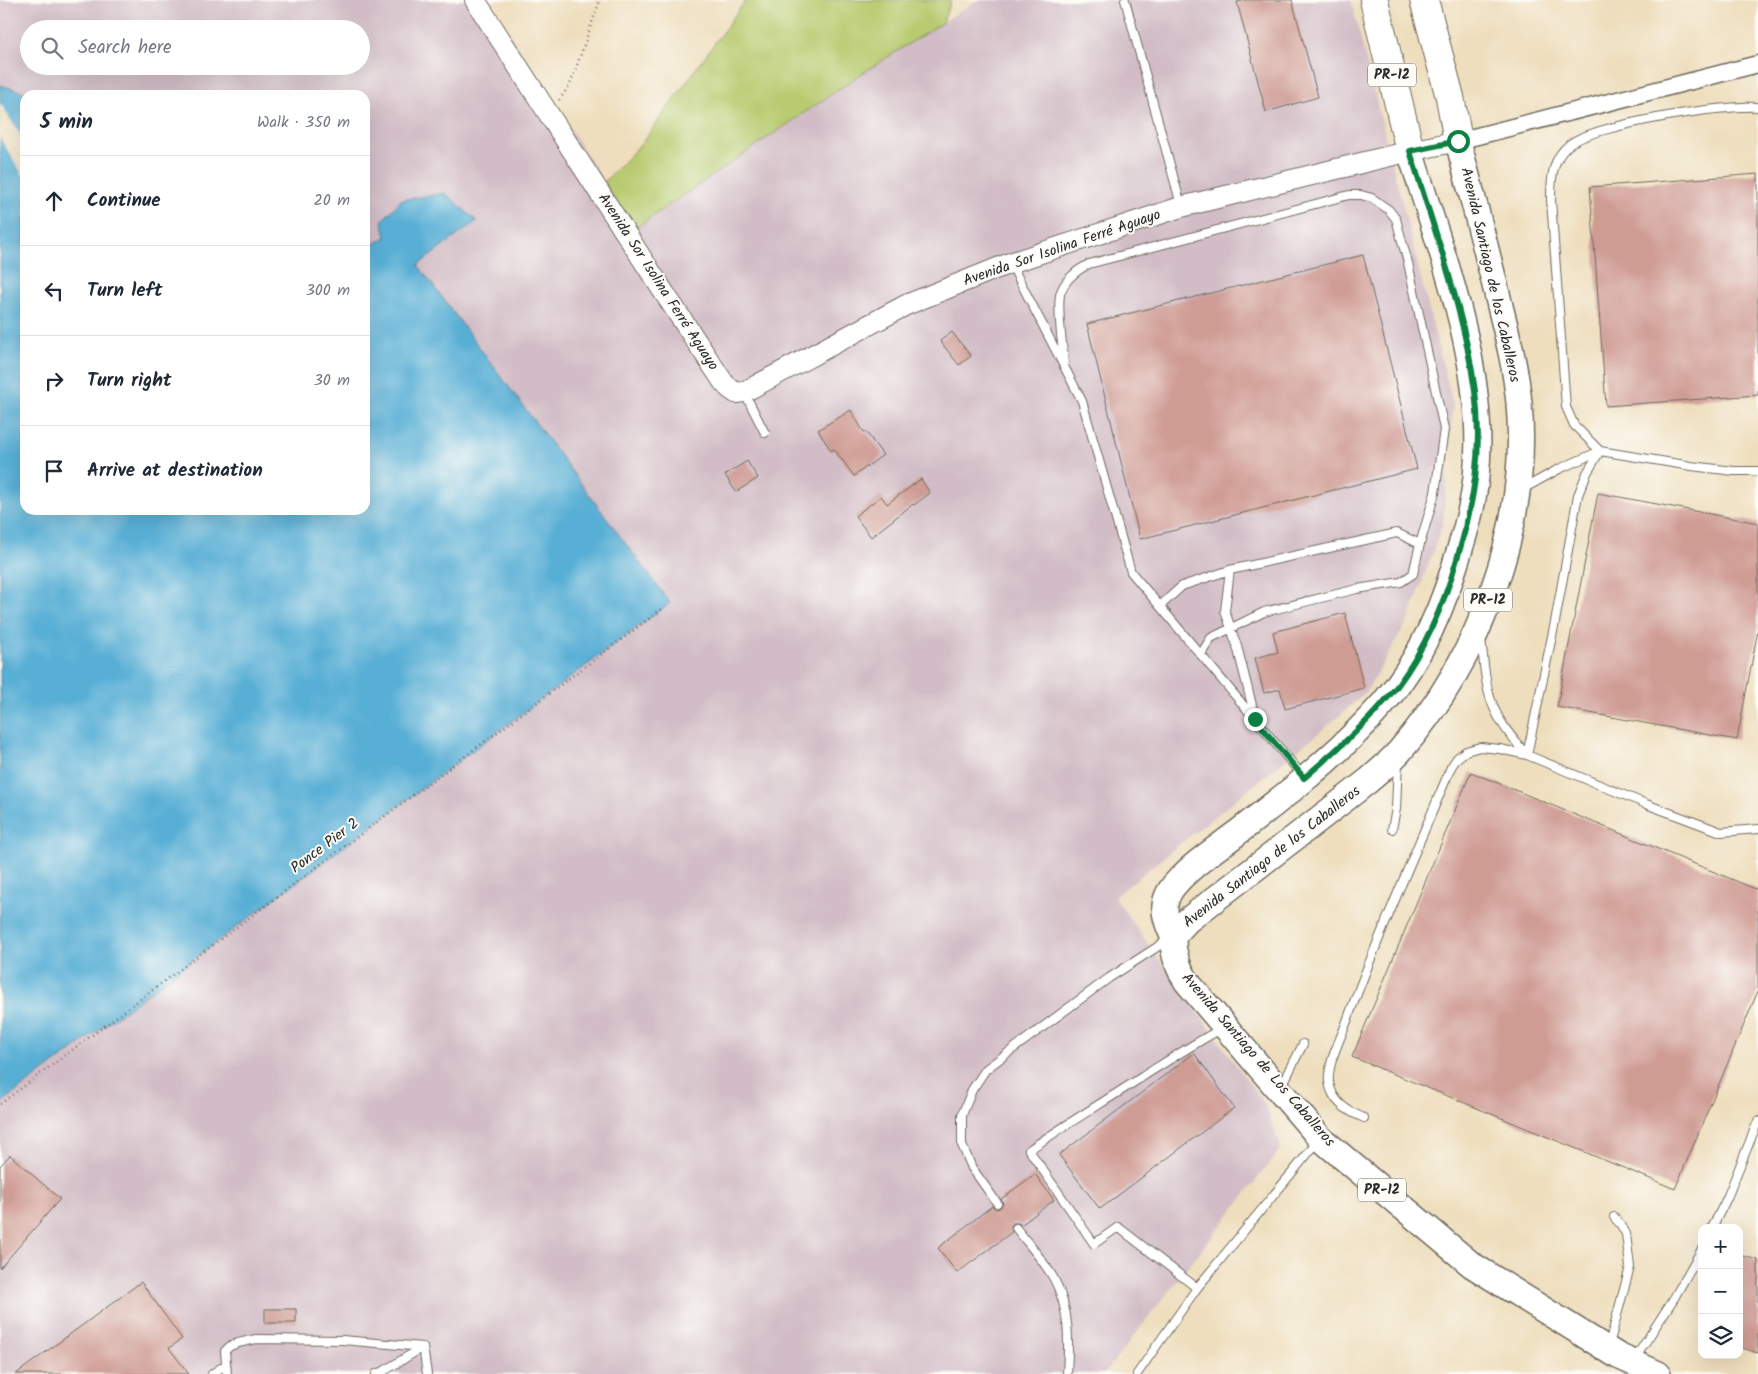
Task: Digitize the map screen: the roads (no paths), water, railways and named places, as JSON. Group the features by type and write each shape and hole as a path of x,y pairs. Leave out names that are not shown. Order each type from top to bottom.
{"highway":[{"name":"Avenida Santiago de los Caballeros","path":"1374,0 1410,151"},
{"name":"Avenida Santiago de los Caballeros","path":"1424,0 1450,97 1458,141"}],"main road":[{"name":"Avenida Santiago de los Caballeros","path":"1410,151 1458,309 1471,364 1478,430 1476,477 1466,531 1440,611 1428,637 1398,684 1372,716 1304,778 1183,875 1170,889 1165,901 1165,912 1167,924 1173,936 1188,920 1379,772 1398,752 1447,688 1461,662 1493,587 1505,548 1517,492 1520,442 1519,404 1515,374 1496,289 1458,141"},
{"name":"Avenida Santiago de Los Caballeros","path":"1173,936 1174,952 1183,975 1320,1138 1472,1265 1607,1349 1632,1363 1658,1374"}],"street":[{"name":"Avenida Sor Isolina Ferré Aguayo","path":"475,0 724,383 736,393 744,392 906,305 1010,263 1181,207 1458,141"},
{"path":"1458,141 1758,64"}],"lane":[{"path":"1125,0 1181,207"},
{"path":"1600,451 1574,424 1566,407 1551,200 1551,179 1554,165 1560,154 1570,144 1584,135 1606,129 1716,109 1746,106 1758,107"},
{"path":"1064,366 1060,294 1072,276 1089,264 1349,195 1361,195 1372,198 1389,210 1396,219 1444,429 1435,493 1413,574 1401,582 1357,589 1272,609 1245,620 1231,630 1211,638 1201,654"},
{"path":"1010,263 1082,401 1131,572 1304,778"},
{"path":"744,392 765,433"},
{"path":"1528,755 1578,495 1587,473 1600,451"},
{"path":"1517,492 1559,469 1600,451 1691,466 1758,471"},
{"path":"1160,606 1182,586 1230,570 1397,533 1420,544"},
{"path":"1230,570 1225,611 1247,682 1255,719"},
{"path":"1478,624 1490,698 1501,722 1528,755"},
{"path":"1364,1118 1338,1104 1332,1093 1329,1080 1330,1067 1356,998 1451,767 1457,758 1466,751 1480,747 1528,755 1646,804 1721,832 1758,828"},
{"path":"1392,829 1396,809 1398,752"},
{"path":"997,1203 972,1168 962,1145 962,1115 972,1090 986,1069 1109,978 1173,936"},
{"path":"1197,1288 1118,1226 1094,1244 1029,1150 1066,1124 1182,1050 1225,1027"},
{"path":"1280,1090 1303,1044"},
{"path":"1714,1224 1727,1198 1758,1122"},
{"path":"1137,1374 1197,1288 1320,1138"},
{"path":"1607,1349 1630,1267 1626,1234 1614,1216"},
{"path":"1016,1228 1053,1277 1062,1297 1069,1336 1068,1374"},
{"path":"1632,1363 1674,1298 1698,1256"},
{"path":"227,1374 225,1351 230,1346 256,1339 342,1340 423,1347"},
{"path":"376,1374 423,1347"},
{"path":"423,1347 427,1374"},
{"path":"212,1374 225,1365"}],"water":[{"path":"0,85 20,91 20,515 370,515 370,240 374,244 386,237 382,221 401,200 445,193 477,221 418,265 670,603 0,1104"}]}
